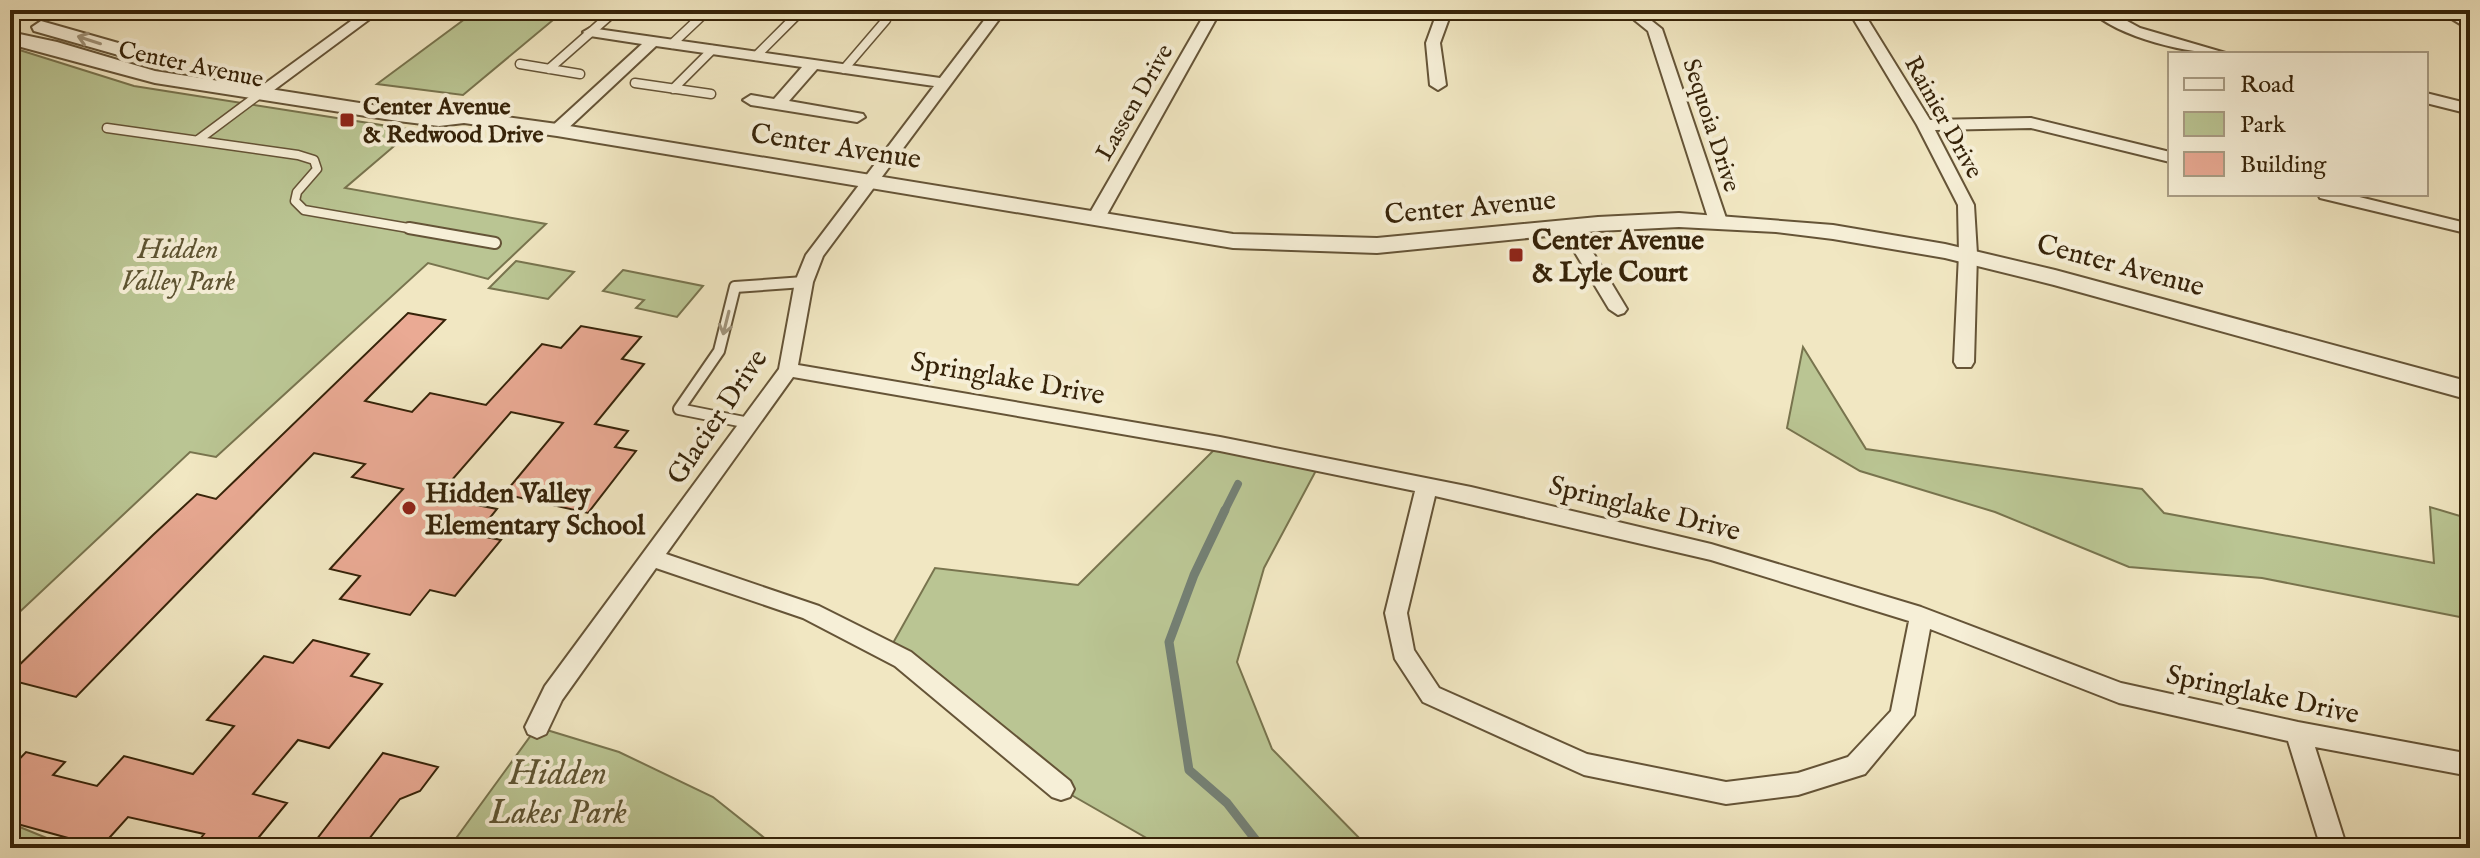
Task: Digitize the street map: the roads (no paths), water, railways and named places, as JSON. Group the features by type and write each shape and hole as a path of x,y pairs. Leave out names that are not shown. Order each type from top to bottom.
{"street":[{"path":"268,88 375,10"},
{"name":"Glacier Drive","path":"537,727 553,693 788,370 804,282 815,255 999,10"},
{"name":"Lassen Drive","path":"1096,218 1214,10"},
{"path":"1438,85 1433,43 1445,10"},
{"name":"Sequoia Drive","path":"1629,10 1655,29 1718,221"},
{"name":"Rainier Drive","path":"1855,10 1925,125 1966,205 1968,254 1964,362"},
{"path":"2097,10 2135,31 2214,52"},
{"path":"2444,10 2470,26"},
{"name":"Center Avenue","path":"10,22 46,27 268,88 439,120 464,117 557,130 1233,241 1309,246 1395,244 1568,226 1718,221 1857,234 1968,254 2470,391"},
{"path":"590,32 945,83"},
{"name":"Center Avenue","path":"10,38 50,46 112,67 155,77 268,88"},
{"path":"557,130 653,41"},
{"path":"778,104 813,64"},
{"path":"2428,98 2470,109"},
{"path":"751,100 857,117"},
{"path":"1925,125 2031,123 2168,157"},
{"path":"2334,196 2470,229"},
{"path":"1568,226 1618,309"},
{"name":"Springlake Drive","path":"788,370 1234,447 1427,487 1711,552 1921,616 2119,693 2298,733 2470,765"},
{"path":"1427,487 1396,613 1403,652 1431,695 1584,764 1726,793 1798,784 1856,766 1902,715 1921,616"},
{"path":"651,558 811,612 903,659 1061,789"},
{"path":"2298,733 2334,848"}],"lane":[{"path":"549,69 616,10"},
{"path":"672,44 708,10"},
{"path":"756,56 795,17"},
{"path":"844,69 886,20"},
{"path":"673,89 712,50"},
{"path":"520,64 580,74"},
{"path":"635,83 711,94"},
{"path":"198,140 268,88"},
{"path":"107,128 314,160 317,169 297,192 295,201 304,210 495,243"},
{"path":"749,423 679,409 719,351 735,287 804,282"}],"waterway":[{"path":"1225,510 1238,484"},
{"path":"1225,510 1194,575 1169,642 1189,770 1227,803 1262,848"}],"place":[{"name":"Center Avenue & Redwood Drive","path":"347,120"},
{"name":"Center Avenue & Lyle Court","path":"1516,255"},
{"name":"Hidden Valley Elementary School","path":"409,508"}],"park label":[{"name":"Hidden Valley Park","path":"178,264"},
{"name":"Hidden Lakes Park","path":"558,792"}]}
